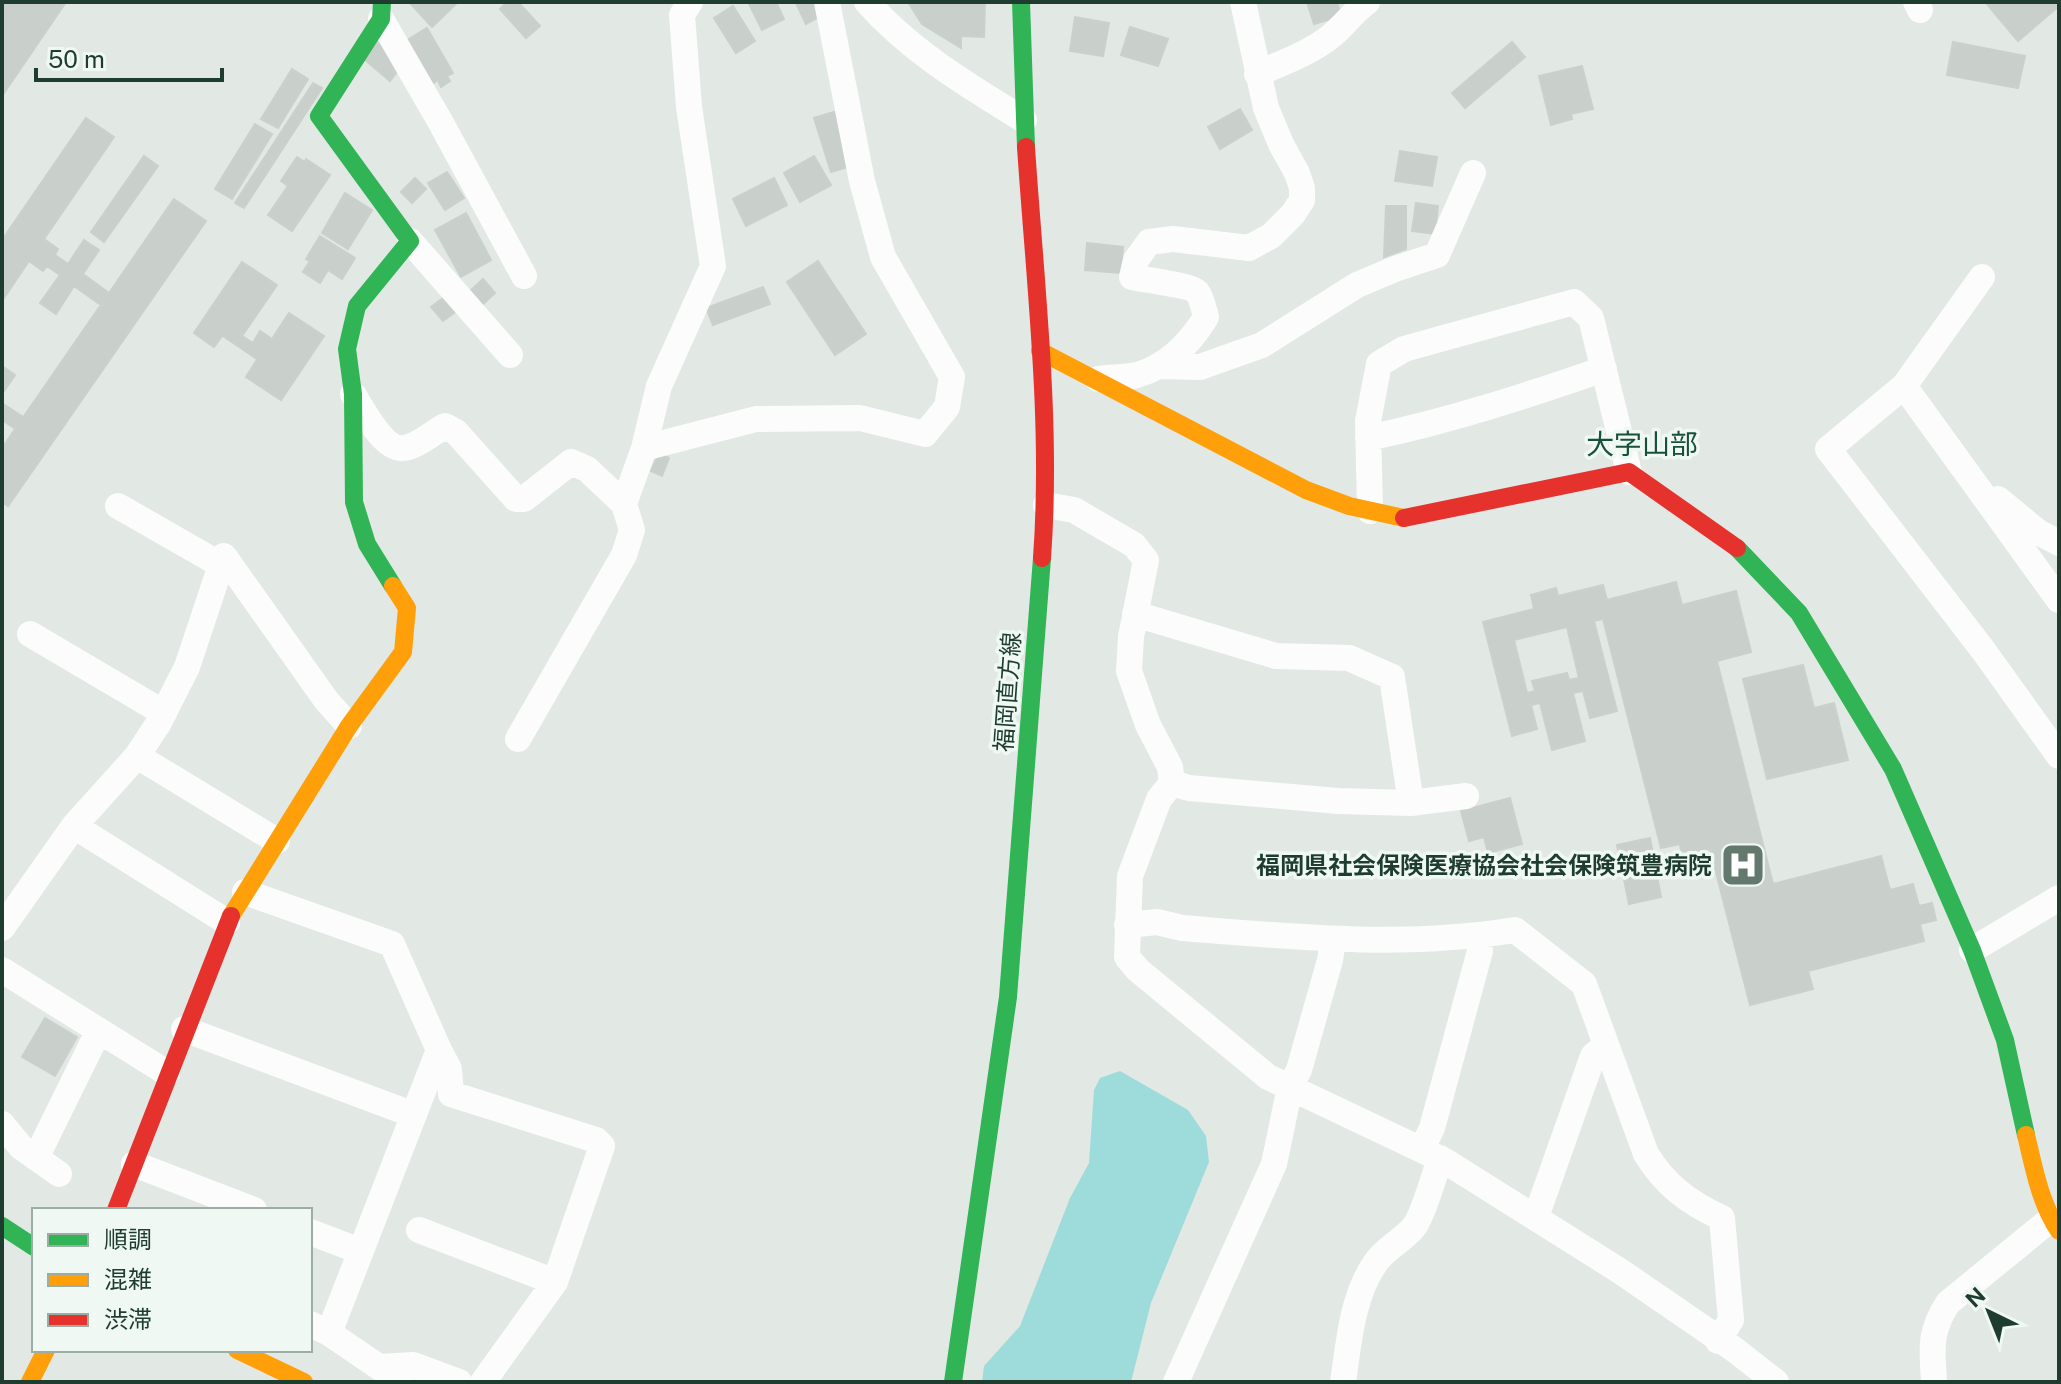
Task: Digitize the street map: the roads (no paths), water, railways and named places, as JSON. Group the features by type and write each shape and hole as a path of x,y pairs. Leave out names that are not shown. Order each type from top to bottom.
{"street":[{"path":"624,504 644,448 659,386 713,266 689,107 682,15 690,2"},
{"path":"644,448 756,419 860,418 925,434 947,407 952,377 883,257 862,181 827,2"},
{"path":"867,2 880,17 943,70 1024,120"},
{"name":"福岡直方線","path":"953,1382 1008,997 1046,505 1040,351 1024,120 1021,2"},
{"path":"1098,379 1137,375 1158,366 1196,334 1206,317 1199,293 1189,286 1154,283 1132,277 1136,260 1149,242 1173,239 1249,248 1271,236 1302,200 1297,173 1266,108 1243,2"},
{"path":"1257,74 1309,52 1332,35 1360,4"},
{"path":"382,11 319,116 410,241 510,355"},
{"path":"382,11 524,276"},
{"path":"1158,366 1200,367 1262,345 1357,285 1437,255 1473,173"},
{"path":"117,1208 227,922 349,726 403,652 407,608 367,544 354,502 353,394 347,349 357,306 410,241"},
{"path":"1982,277 1904,386 1828,449 1983,650 2059,756"},
{"path":"1370,511 1368,421 1379,364 1404,349 1574,302 1591,318 1629,472 1738,549 1799,613 1893,769 1972,950 2005,1040 2035,1174 2055,1225 1948,1303 1932,1337 1934,1382"},
{"path":"1040,351 1306,490 1370,511 1407,519 1629,472"},
{"path":"1368,438 1431,425 1533,395 1604,369"},
{"path":"1904,386 2059,600"},
{"path":"353,394 387,445 402,449 445,426 456,432 516,499 524,499 571,462 587,469 624,504 632,530 624,555 518,739"},
{"path":"1959,460 2003,504 2038,532 2059,543"},
{"path":"1046,505 1074,510 1134,545 1146,560 1131,637 1129,671 1148,725 1170,767 1172,783 1159,799 1130,876 1127,957 1138,970 1268,1077 1431,1154 1536,1217 1735,1350 1776,1382"},
{"path":"118,506 221,565"},
{"path":"2,928 74,826 137,756 164,713 187,667 224,556 326,700 349,726"},
{"path":"1135,614 1276,656 1349,658 1392,677 1411,803"},
{"path":"30,634 164,713"},
{"path":"137,756 277,841"},
{"path":"1172,783 1189,788 1323,800 1411,803 1466,796"},
{"path":"74,826 227,922"},
{"path":"245,892 392,944 449,1069 451,1094 596,1140 602,1146 555,1282 483,1382"},
{"path":"1972,950 2059,898"},
{"path":"1127,925 1157,922 1182,928 1366,942 1479,936 1515,930 1584,984 1646,1154 1658,1174 1685,1199 1722,1218 1731,1320 1718,1341"},
{"path":"1343,1382 1353,1318 1364,1285 1376,1262 1393,1243 1415,1227 1431,1154 1432,1128 1480,951 1479,936"},
{"path":"1176,1382 1274,1164 1290,1087 1299,1070 1333,941"},
{"path":"2,970 167,1073"},
{"path":"184,1029 414,1115"},
{"path":"36,1158 98,1032"},
{"path":"1536,1217 1593,1056 1606,1045"},
{"path":"439,1050 360,1251 319,1328 390,1375 413,1365 459,1382"},
{"path":"2,1124 21,1147 59,1174"},
{"path":"134,1164 249,1208"},
{"path":"2,1226 32,1245"},
{"path":"419,1230 555,1282"},
{"path":"312,1233 360,1251"},
{"path":"30,1382 45,1352"},
{"path":"241,1352 304,1382"}],"water":[{"path":"1120,1071 1188,1110 1206,1136 1209,1162 1151,1303 1131,1382 982,1382 984,1366 1020,1326 1070,1198 1089,1163 1094,1090 1100,1078"}],"place":[{"name":"福岡県社会保険医療協会社会保険筑豊病院","path":"1743,865"}],"district":[{"name":"大字山部","path":"1642,443"}]}
